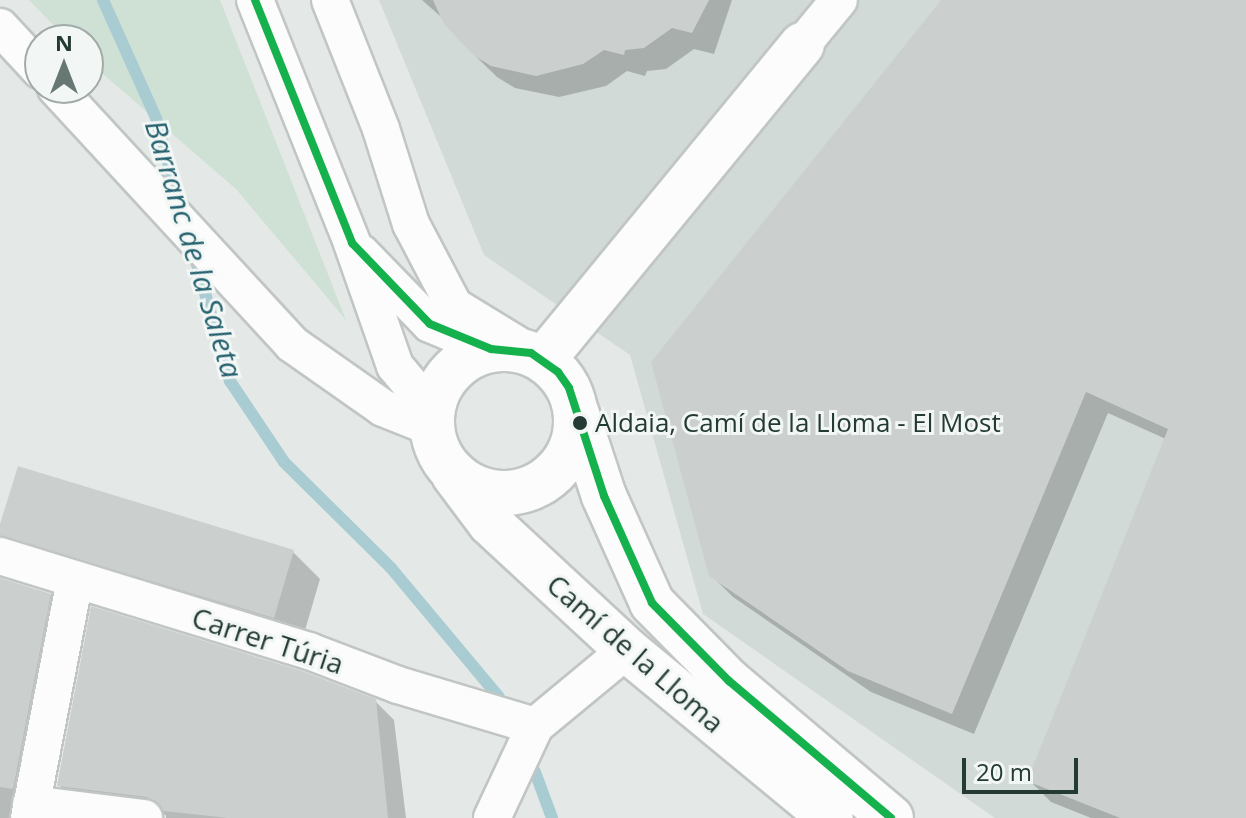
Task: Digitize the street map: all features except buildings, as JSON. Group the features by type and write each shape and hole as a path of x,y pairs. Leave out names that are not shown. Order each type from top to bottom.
{"street":[{"path":"255,0 352,243 395,366 432,418"},
{"path":"330,0 381,129 411,224 454,306 542,372 576,433 569,454 556,473 538,486 517,493 495,493 473,487 454,475 438,453 432,418 437,392 458,364 542,372"},
{"path":"542,372 620,270 839,0"},
{"path":"0,27 24,53"},
{"path":"71,104 292,344 383,408 432,418"},
{"path":"352,243 430,324 542,372"},
{"name":"Camí de la Lloma","path":"542,372 604,496 652,603 729,681 891,818"},
{"name":"Camí de la Lloma","path":"454,475 490,523 627,650 831,818"},
{"name":"Carrer Túria","path":"0,556 309,651 398,685 535,726"},
{"path":"75,580 30,811 144,818"},
{"path":"492,818 535,726 627,650"}],"shaded area":[{"path":"379,0 1246,0 1246,818 995,818 703,614 630,355 484,255"}],"green space":[{"path":"29,0 220,0 346,320 236,189 104,75 104,24 52,24"}],"waterway":[{"name":"Barranc de la Saleta","path":"103,0 156,118 180,206"},
{"name":"Barranc de la Saleta","path":"194,254 230,381 284,462 391,568 499,697"},
{"name":"Barranc de la Saleta","path":"535,772 552,818"}],"transit line":[{"path":"255,0 352,243 430,324 491,349 531,353 558,372 569,388 604,496 652,603 729,681 891,818"}],"place":[{"name":"Aldaia, Camí de la Lloma - El Most","path":"580,423"}]}
